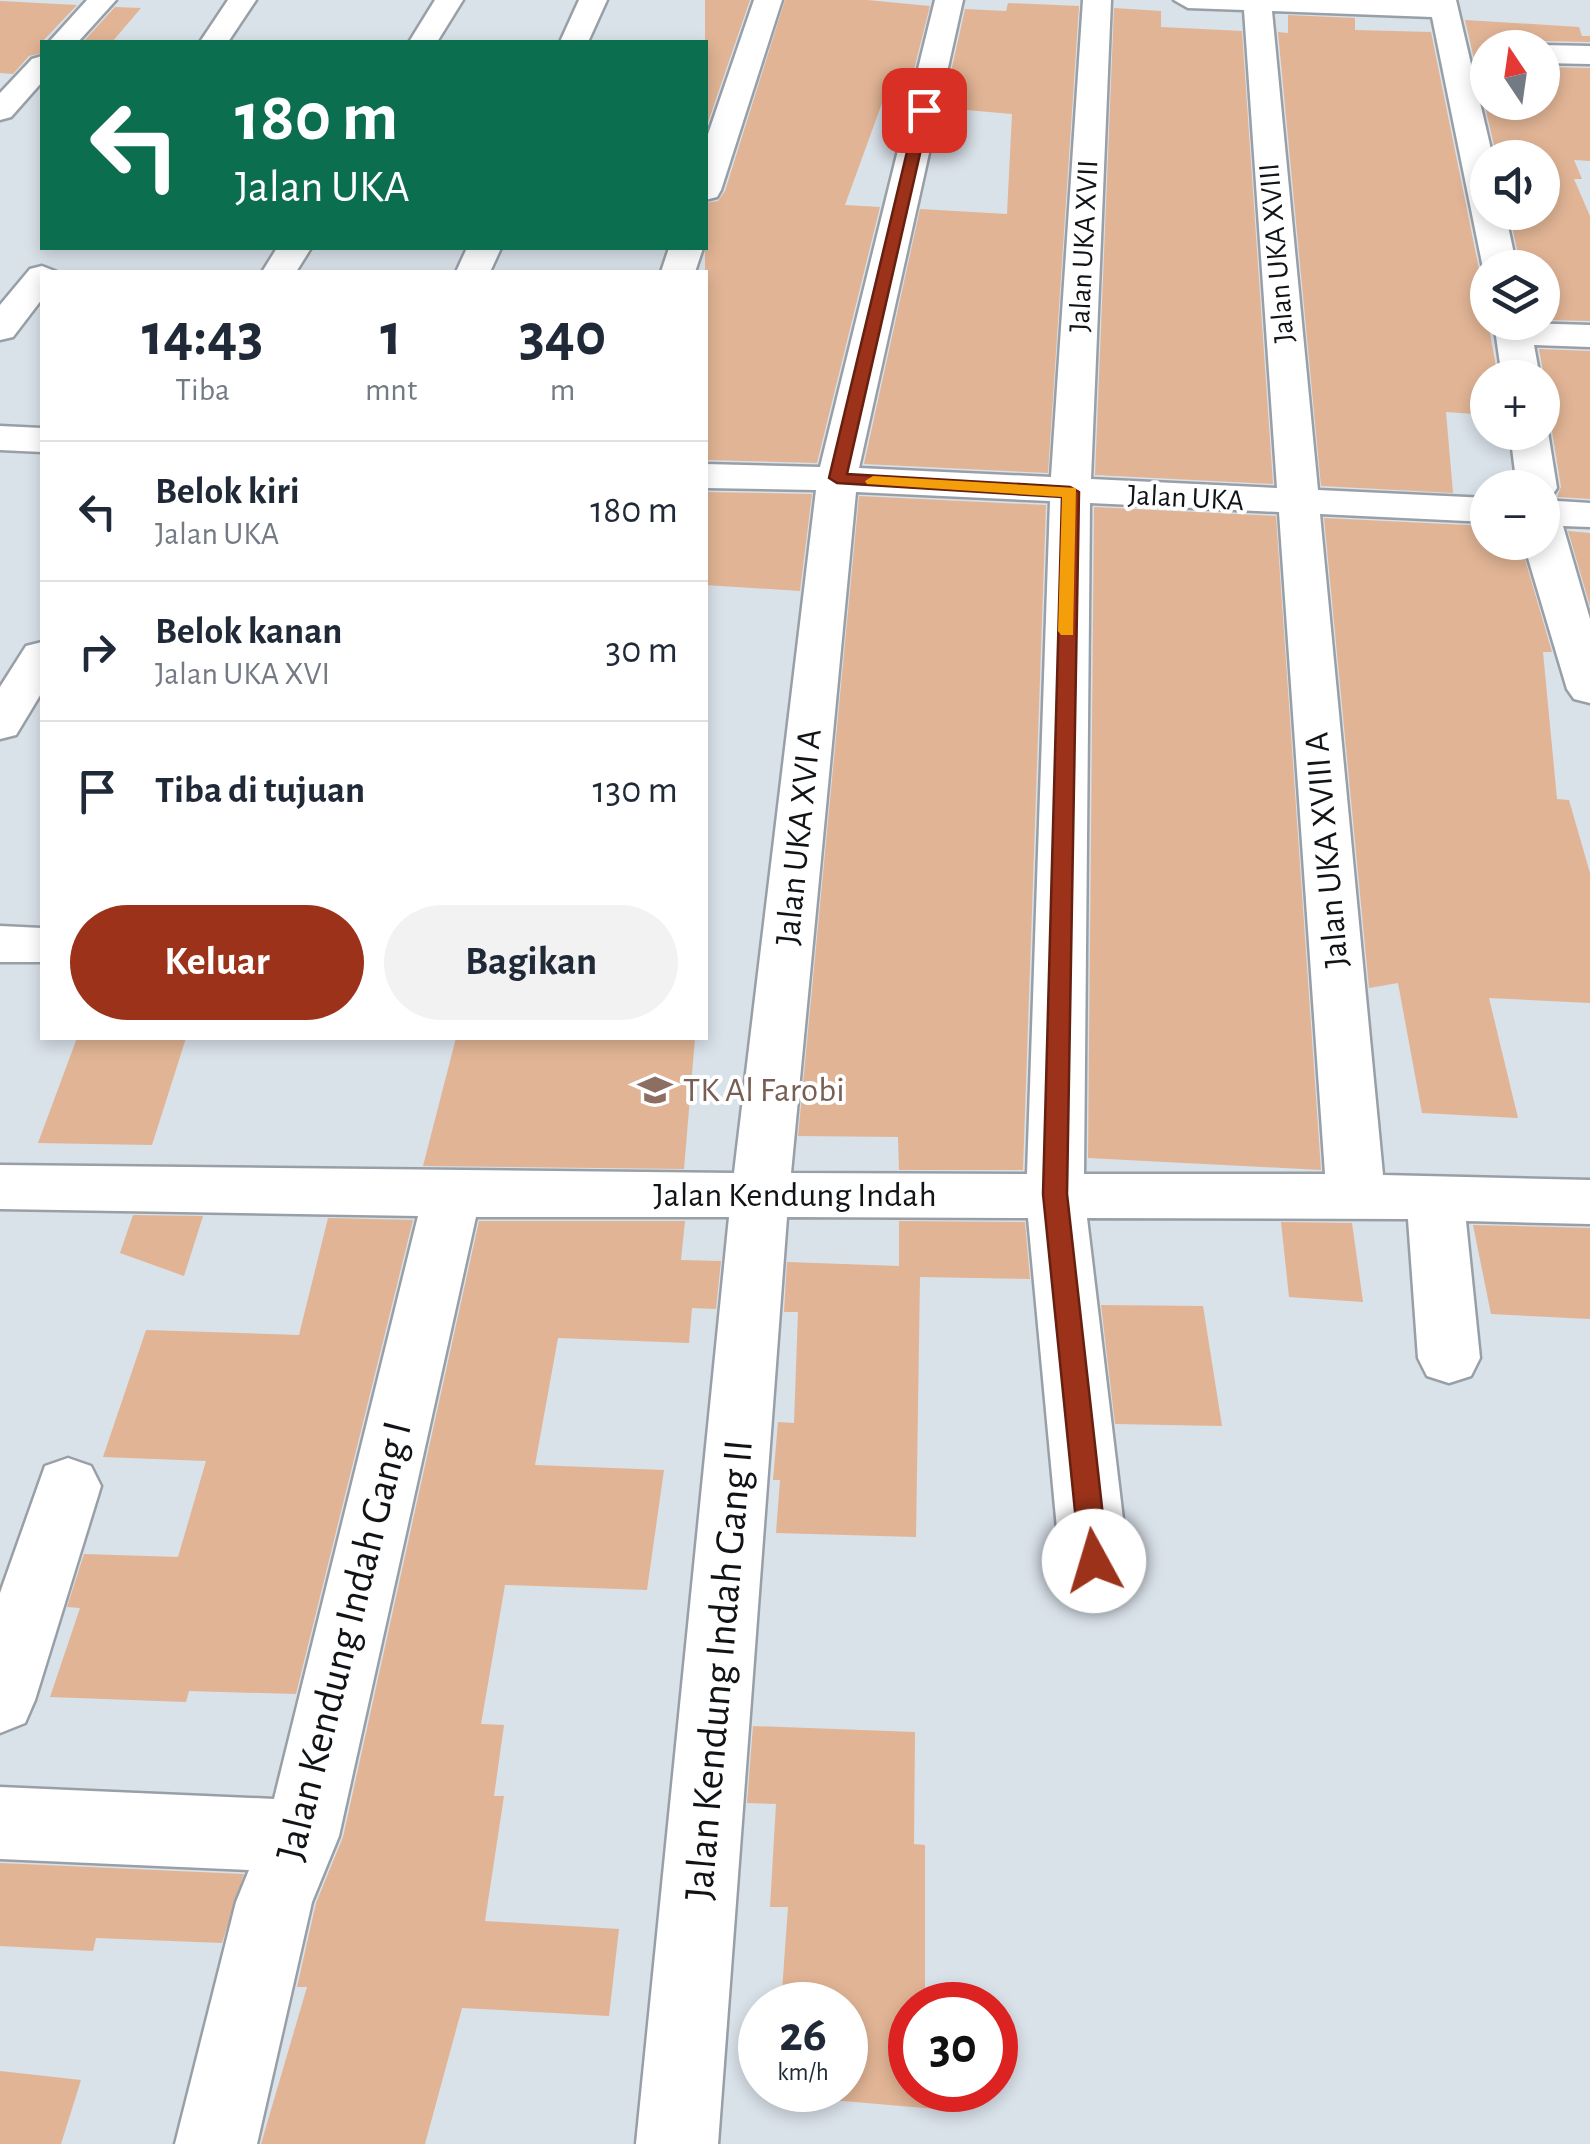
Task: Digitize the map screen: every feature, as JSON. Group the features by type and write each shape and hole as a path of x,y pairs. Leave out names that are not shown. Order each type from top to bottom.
{"street":[{"path":"65,40 102,0"},
{"path":"215,40 242,0"},
{"path":"424,40 449,0"},
{"path":"575,40 592,0"},
{"path":"708,181 768,0"},
{"name":"Jalan UKA XVI A","path":"760,1195 837,478 950,0"},
{"name":"Jalan UKA XVII","path":"1094,1561 1055,1194 1070,492 1097,0"},
{"path":"1188,0 1443,4 1472,140"},
{"name":"Jalan UKA XVIII","path":"1257,3 1297,504"},
{"path":"1453,52 1470,52"},
{"path":"1560,55 1590,56"},
{"path":"0,111 40,66"},
{"path":"47,270 63,250"},
{"path":"0,329 40,279"},
{"path":"1560,333 1590,336"},
{"path":"0,438 40,440"},
{"name":"Jalan UKA","path":"708,476 837,478 1297,504 1470,509"},
{"name":"Jalan UKA XVIII A","path":"1297,504 1356,1196"},
{"path":"1560,513 1590,515"},
{"path":"1550,560 1590,688"},
{"path":"0,724 40,658"},
{"path":"0,944 40,945"},
{"name":"Jalan Kendung Indah","path":"0,1186 452,1195 1055,1194 1590,1202"},
{"name":"Jalan Kendung Indah Gang I","path":"216,2144 274,1902 302,1836 452,1195"},
{"name":"Jalan Kendung Indah Gang II","path":"677,2144 760,1195"},
{"path":"1435,1198 1449,1358"},
{"path":"0,1700 68,1486"},
{"path":"0,1823 302,1836"}],"building":[{"path":"705,0 750,0 708,122 708,40"},
{"path":"785,0 867,0 930,6 905,105 882,103 845,205 880,207 817,463 708,460 705,250 708,203 718,201 725,191"},
{"path":"0,1 77,5 40,40 40,53 29,56 13,74 0,73"},
{"path":"1008,3 1079,6 1048,473 864,464 920,209 1007,214 1012,114 943,108 965,9 1006,11"},
{"path":"115,7 141,8 114,40 85,40"},
{"path":"1114,8 1161,11 1161,27 1242,31 1273,484 1095,475"},
{"path":"1288,15 1355,18 1355,30 1431,32 1475,250 1470,250 1470,340 1491,340 1495,360 1470,360 1470,414 1446,412 1453,493 1321,486 1278,32 1288,33"},
{"path":"1465,20 1579,27 1582,36 1590,36 1590,42 1560,41 1560,30 1470,30 1470,42"},
{"path":"1560,67 1590,68 1590,161 1574,160 1582,179 1574,179 1590,216 1590,321 1560,320 1560,250 1517,250 1513,230 1560,230 1560,140 1493,140 1488,120 1560,120"},
{"path":"1539,349 1590,351 1590,499 1560,497 1555,450 1560,450 1560,360 1541,360"},
{"path":"708,492 812,494 800,591 708,585"},
{"path":"859,496 1046,505 1023,1170 899,1170 898,1137 798,1136"},
{"path":"1094,507 1276,516 1321,1170 1088,1158"},
{"path":"1324,518 1470,525 1470,560 1525,560 1552,652 1543,652 1557,799 1569,800 1590,873 1590,1003 1489,998 1518,1118 1422,1113 1398,983 1369,988"},
{"path":"1568,531 1590,533 1590,606"},
{"path":"76,1040 185,1040 152,1145 38,1143"},
{"path":"455,1040 695,1040 684,1169 423,1166"},
{"path":"133,1215 203,1216 184,1276 120,1253"},
{"path":"328,1218 413,1220 296,1694 189,1691 186,1702 50,1697 80,1608 67,1607 84,1554 178,1557 206,1461 103,1457 146,1330 299,1335"},
{"path":"479,1221 685,1221 681,1260 721,1261 716,1309 692,1308 689,1343 558,1338 535,1465 664,1470 647,1590 505,1585 481,1724 504,1725 494,1796 504,1796 485,1921 619,1929 609,2016 462,2008 425,2144 261,2144 307,1987 297,1987 316,1903 343,1837"},
{"path":"899,1221 1025,1222 1030,1279 920,1277 916,1537 776,1533 780,1480 773,1480 778,1422 794,1423 798,1312 784,1312 787,1262 899,1266"},
{"path":"1281,1222 1352,1223 1363,1302 1289,1297"},
{"path":"1473,1225 1590,1228 1590,1319 1491,1314"},
{"path":"1101,1305 1203,1306 1222,1426 1115,1424"},
{"path":"753,1726 915,1732 914,1844 925,1845 925,1982 888,1982 888,2105 868,2103 868,1982 783,1982 788,1907 770,1907 776,1804 747,1803"},
{"path":"0,1863 244,1874 222,1943 96,1938 93,1951 0,1946"},
{"path":"0,2071 81,2080 61,2144 0,2144"}],"slow traffic":[{"path":"873,481 1070,492 1067,631"}],"place":[{"name":"TK Al Farobi","path":"655,1090"}],"route":[{"path":"924,110 837,478 1070,492 1055,1194 1094,1561"}]}
